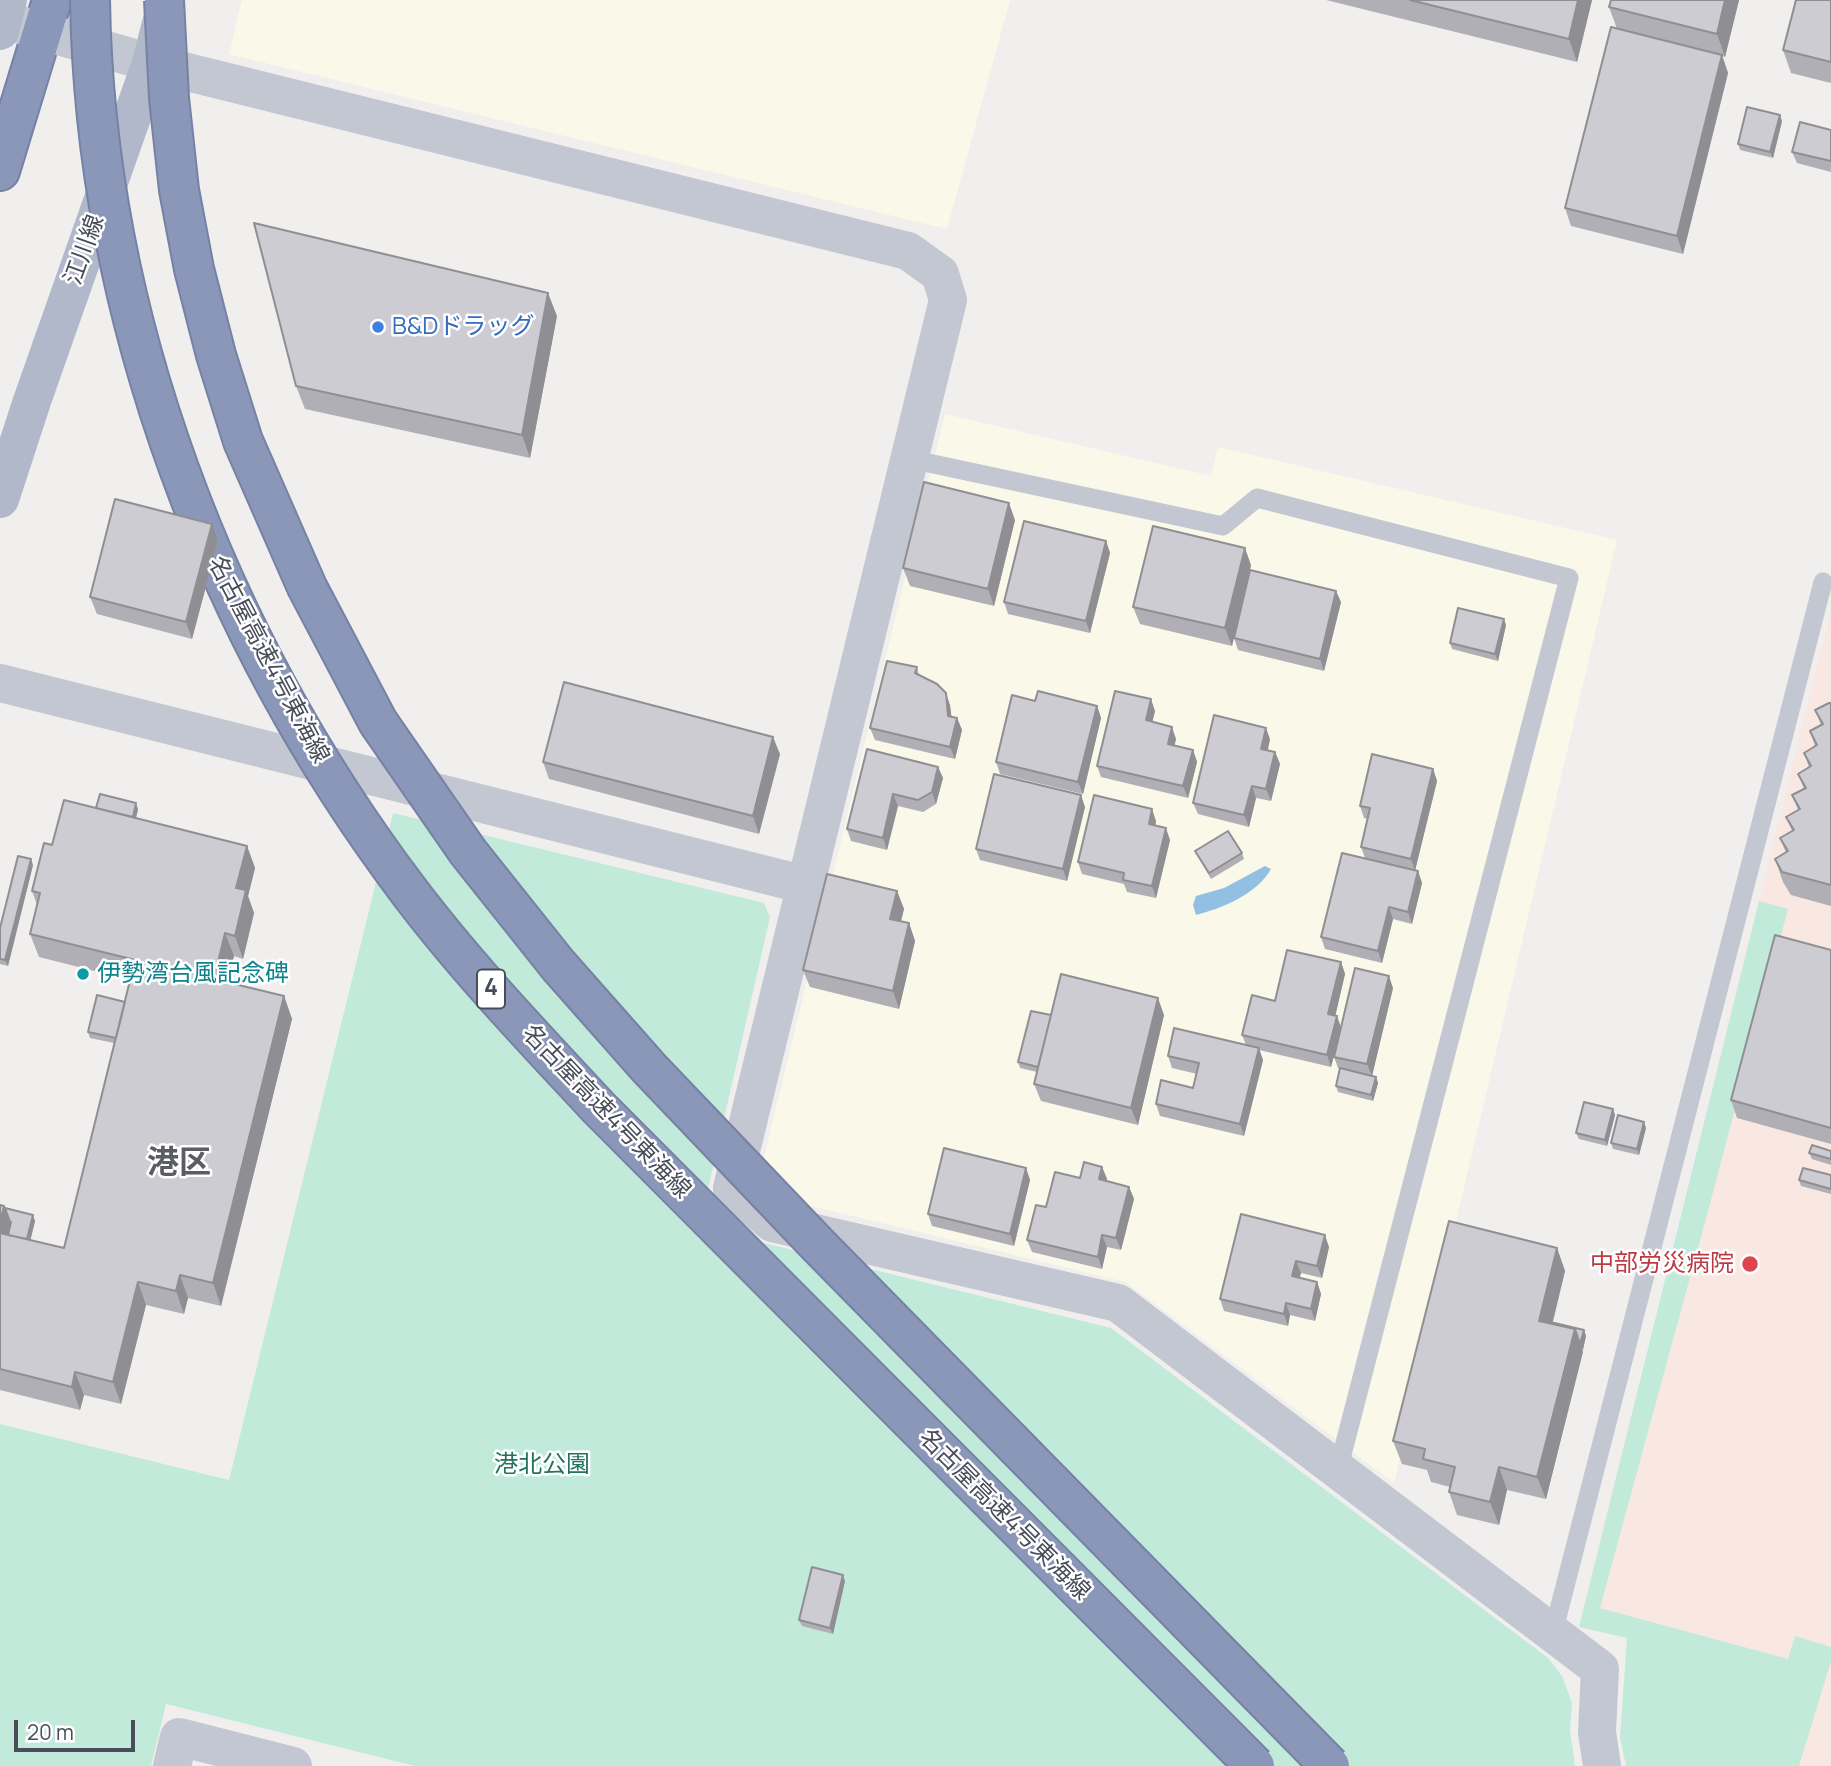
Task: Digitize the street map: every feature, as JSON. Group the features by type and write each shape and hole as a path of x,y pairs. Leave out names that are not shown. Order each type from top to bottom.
{"highway":[{"name":"名古屋高速4号東海線","path":"90,0 96,115 109,202 134,320 164,427 207,543 229,590 262,659 332,779 409,890 503,1004 598,1108 1255,1766"},
{"path":"165,0 169,98 179,190 194,269 216,355 243,441 301,575 378,722 468,852 558,965 649,1068 818,1245 1330,1766"},
{"path":"0,171 47,16"}],"main road":[{"name":"江川線","path":"0,499 151,63 165,0"}],"street":[{"path":"3,18 47,16 151,63 908,251 940,274 948,300 732,1188 772,1223 1118,1303 1600,1669 1597,1732 1602,1766"},
{"path":"0,683 806,885"},
{"path":"172,1766 178,1737 293,1766"}],"lane":[{"path":"910,459 1223,526 1257,498 1569,578 1338,1470"},
{"path":"1553,1633 1823,582"}],"shaded area":[{"path":"242,0 1010,0 947,229 229,54"},
{"path":"945,414 1211,476 1218,447 1617,540 1394,1483 1126,1282 783,1199 761,1170"},
{"name":"中部労災病院","path":"1831,610 1831,1766 1626,1766 1620,1737 1627,1638 1579,1627"}],"green space":[{"name":"港北公園","path":"393,813 764,903 770,917 705,1202 756,1241 1111,1328 1548,1658 1562,1676 1572,1703 1570,1730 1575,1766 415,1766 166,1704 151,1766 0,1766 0,1424 229,1480"},
{"path":"1759,901 1788,909 1600,1608 1788,1659 1795,1636 1831,1647 1831,1661 1799,1766 1626,1766 1620,1737 1627,1638 1579,1627"}],"water":[{"path":"1265,866 1271,869 1248,893 1228,904 1196,915 1193,905 1196,896 1224,888"}],"building":[{"path":"1410,0 1578,0 1569,39"},
{"path":"1611,0 1725,0 1717,34 1609,7"},
{"path":"1796,0 1831,0 1831,62 1783,50"},
{"path":"1611,27 1722,55 1677,236 1565,208"},
{"path":"1747,107 1780,115 1770,152 1738,144"},
{"path":"1800,122 1831,130 1831,161 1792,152"},
{"path":"254,223 548,293 522,435 296,386"},
{"path":"924,482 1009,503 988,589 903,568"},
{"path":"115,499 212,524 186,622 90,597"},
{"path":"1024,521 1106,541 1086,621 1004,602"},
{"path":"1153,526 1245,548 1225,628 1133,607"},
{"path":"1250,570 1336,591 1320,659 1234,638"},
{"path":"1458,608 1504,619 1495,654 1450,643"},
{"path":"887,661 917,667 915,673 937,684 946,693 948,716 957,718 950,747 870,728"},
{"path":"564,682 773,737 753,816 543,762"},
{"path":"1038,691 1097,706 1078,782 996,762 1012,695 1035,701"},
{"path":"1115,691 1151,699 1146,720 1172,727 1168,744 1193,750 1183,786 1097,766"},
{"path":"1829,703 1831,885 1782,872 1775,859 1788,851 1780,838 1794,830 1786,817 1800,809 1792,795 1806,788 1798,774 1811,766 1804,753 1817,745 1810,731 1823,724 1815,710"},
{"path":"1214,715 1266,728 1261,749 1275,752 1266,789 1252,786 1244,815 1193,803"},
{"path":"867,749 938,767 932,792 918,800 893,794 883,838 847,829"},
{"path":"1372,754 1433,769 1411,859 1361,847 1370,808 1360,806"},
{"path":"994,774 1081,795 1063,869 976,849"},
{"path":"100,794 136,803 133,817 96,808"},
{"path":"1094,795 1152,809 1149,824 1166,828 1152,886 1123,880 1124,873 1078,862"},
{"path":"64,800 247,846 236,888 246,890 235,936 225,933 214,979 284,996 213,1283 180,1275 176,1291 138,1282 113,1382 75,1372 72,1387 0,1369 0,1233 64,1248 135,960 30,934 40,893 32,891 44,843 52,845"},
{"path":"1228,831 1242,853 1209,873 1195,851"},
{"path":"1342,853 1418,871 1408,912 1389,907 1378,951 1321,937"},
{"path":"18,856 31,859 5,960 0,959 0,928"},
{"path":"827,874 897,891 890,919 909,923 893,991 803,970"},
{"path":"1775,935 1831,950 1831,1128 1731,1100"},
{"path":"1287,950 1341,962 1328,1014 1337,1016 1327,1055 1242,1035 1252,995 1275,1001"},
{"path":"1355,968 1389,976 1367,1064 1334,1057"},
{"path":"1061,974 1158,998 1131,1108 1034,1084"},
{"path":"97,995 125,1002 116,1038 88,1032"},
{"path":"1031,1011 1051,1015 1038,1067 1018,1062"},
{"path":"1174,1028 1259,1048 1240,1124 1156,1104 1161,1080 1193,1088 1199,1063 1168,1056"},
{"path":"1340,1068 1376,1077 1371,1095 1336,1086"},
{"path":"1584,1102 1613,1109 1605,1140 1576,1133"},
{"path":"1618,1115 1644,1122 1637,1149 1611,1143"},
{"path":"1812,1145 1831,1151 1831,1159 1809,1153"},
{"path":"944,1148 1026,1168 1010,1234 928,1214"},
{"path":"1084,1162 1102,1167 1099,1179 1129,1187 1116,1238 1102,1235 1098,1257 1027,1240 1036,1205 1046,1207 1055,1172 1080,1178"},
{"path":"1803,1168 1831,1175 1831,1189 1799,1180"},
{"path":"0,1205 4,1206 0,1222"},
{"path":"5,1208 33,1215 27,1239 8,1235 11,1222"},
{"path":"1241,1214 1325,1235 1317,1266 1296,1261 1292,1276 1317,1282 1311,1309 1286,1303 1284,1314 1220,1299"},
{"path":"1449,1221 1557,1248 1539,1321 1575,1329 1537,1477 1499,1467 1490,1502 1449,1492 1455,1467 1423,1459 1425,1449 1393,1441"},
{"path":"1550,1322 1584,1330 1580,1344 1575,1329"},
{"path":"812,1567 843,1575 830,1628 799,1620"}],"place":[{"name":"B&Dドラッグ","path":"378,327"},
{"name":"伊勢湾台風記念碑","path":"83,974"},
{"name":"中部労災病院","path":"1750,1264"}],"district":[{"name":"港区","path":"179,1164"}]}
